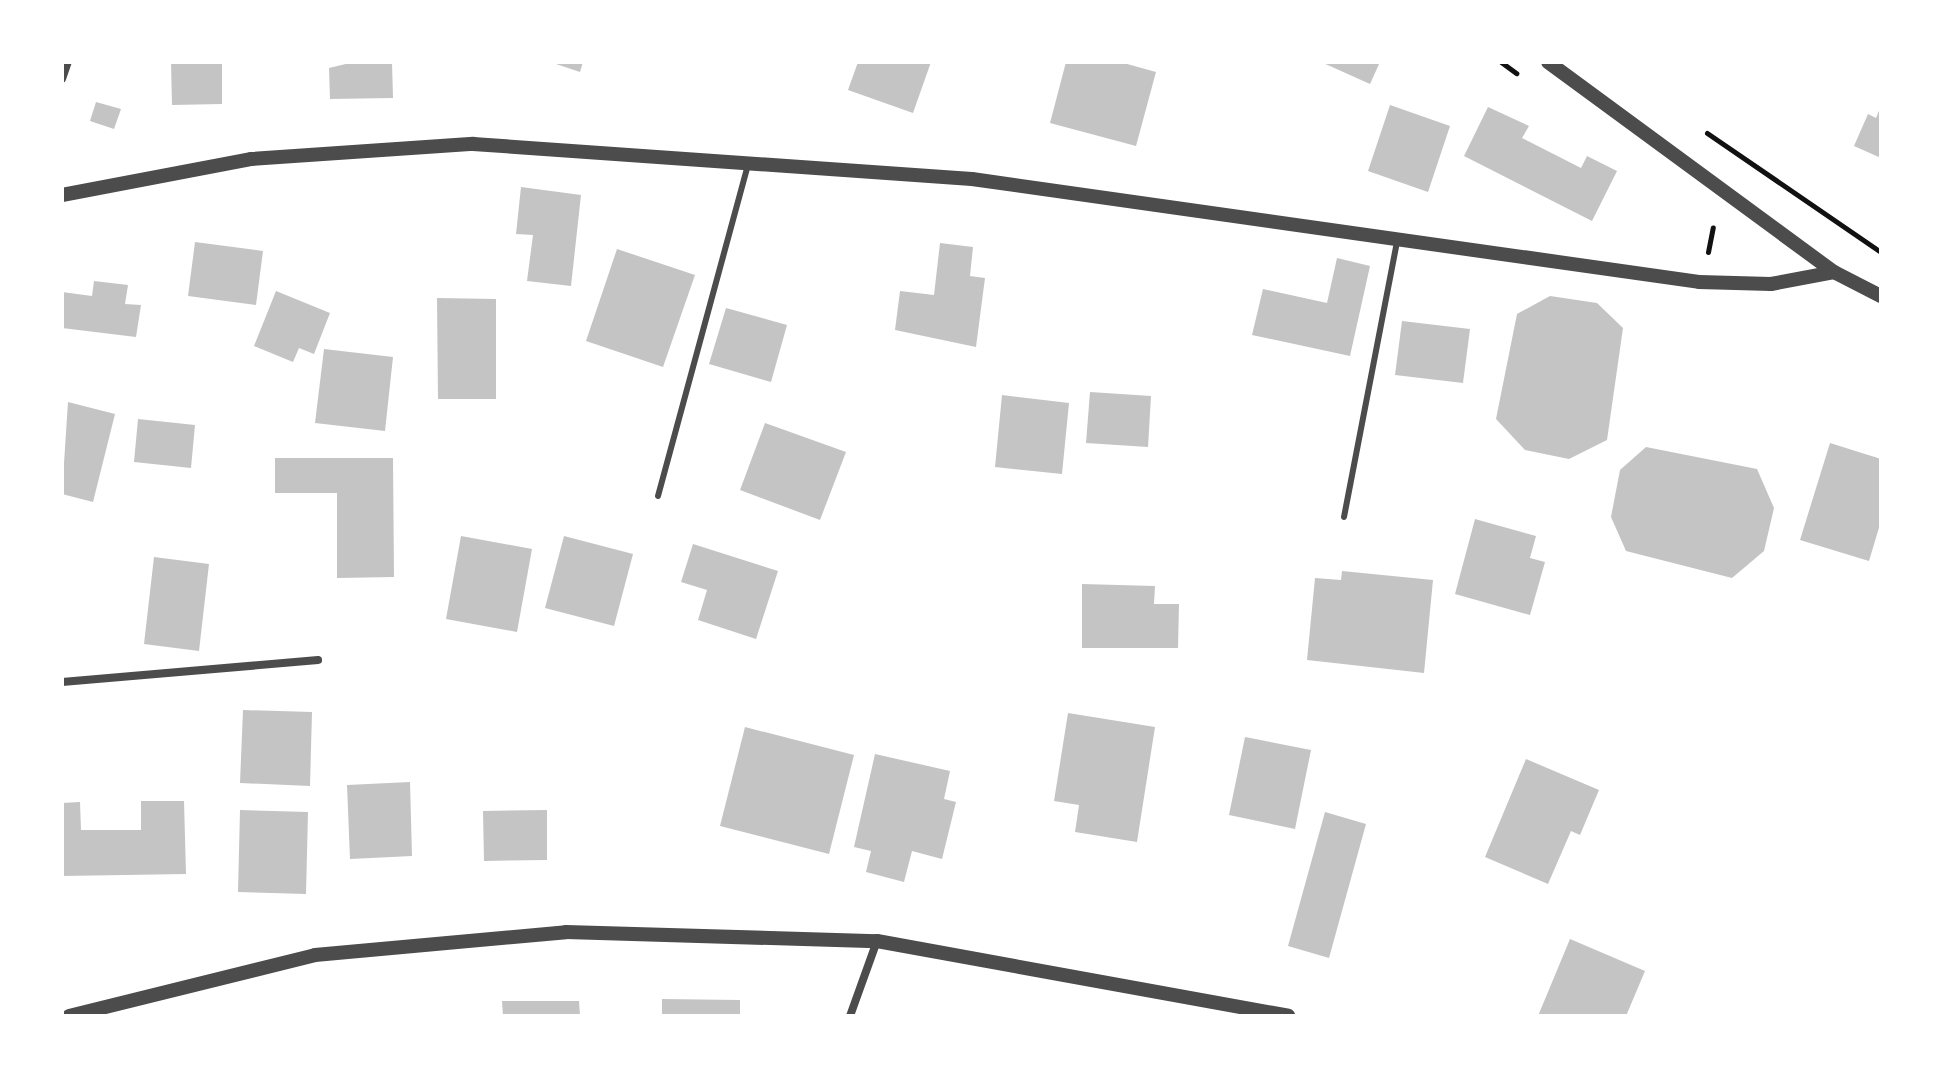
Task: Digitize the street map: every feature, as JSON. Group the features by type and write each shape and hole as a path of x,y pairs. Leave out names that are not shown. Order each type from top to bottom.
{"street":[{"path":"62,79 68,62"},
{"path":"1548,62 1834,272 1881,296"},
{"path":"62,195 251,159 369,146 473,144 972,179 1699,282 1771,284 1834,272"},
{"path":"62,682 318,660"},
{"path":"69,1016 315,955 434,939 566,932 877,941 1288,1016"},
{"path":"850,1016 877,941"}],"lane":[{"path":"658,496 749,161"},
{"path":"1344,517 1398,238"}],"path":[{"path":"1699,127 1881,252"}],"building":[{"path":"171,62 222,62 222,104 172,105"},
{"path":"354,62 392,62 393,98 330,99 329,68"},
{"path":"550,62 583,62 580,72"},
{"path":"858,62 931,62 913,113 848,90"},
{"path":"1066,62 1120,62 1156,72 1136,146 1050,123"},
{"path":"1321,62 1380,62 1370,84"},
{"path":"96,102 121,109 114,129 90,121"},
{"path":"1390,105 1450,126 1428,192 1368,171"},
{"path":"1881,106 1881,158 1854,146 1868,114 1876,118"},
{"path":"1488,107 1529,126 1522,138 1581,168 1587,156 1617,171 1592,221 1464,156"},
{"path":"521,187 581,195 571,286 527,281 533,235 516,234"},
{"path":"195,242 263,251 256,305 188,296"},
{"path":"940,243 973,247 970,276 985,278 976,347 895,330 900,291 934,295"},
{"path":"617,249 695,275 663,367 586,341"},
{"path":"1337,258 1370,266 1350,356 1252,335 1263,289 1327,303"},
{"path":"94,281 128,285 125,304 141,305 136,337 62,328 62,292 92,296"},
{"path":"276,291 330,313 314,354 299,348 293,362 254,346"},
{"path":"1550,296 1597,303 1623,328 1607,440 1569,459 1525,450 1496,419 1517,314"},
{"path":"437,298 496,299 496,399 438,399"},
{"path":"726,308 787,325 771,382 709,364"},
{"path":"1402,321 1470,329 1463,383 1395,375"},
{"path":"324,349 393,357 385,431 315,423"},
{"path":"1090,392 1151,396 1148,447 1086,443"},
{"path":"1002,395 1069,403 1062,474 995,467"},
{"path":"68,402 115,414 93,502 62,494"},
{"path":"138,419 195,425 191,468 134,462"},
{"path":"765,423 846,452 820,520 740,490"},
{"path":"1830,443 1881,459 1881,521 1869,561 1800,540"},
{"path":"1646,447 1757,469 1774,508 1764,551 1732,578 1626,551 1611,517 1620,470"},
{"path":"275,458 393,458 394,577 337,578 337,493 275,493"},
{"path":"1475,519 1536,536 1530,558 1545,562 1530,615 1455,594"},
{"path":"461,536 532,549 517,632 446,619"},
{"path":"564,536 633,554 614,626 545,608"},
{"path":"693,544 778,571 756,639 698,620 707,590 681,582"},
{"path":"154,557 209,564 199,651 144,644"},
{"path":"1342,571 1433,580 1424,673 1307,660 1315,578 1341,580"},
{"path":"1082,584 1155,586 1154,604 1179,604 1178,648 1082,648"},
{"path":"243,710 312,712 310,786 240,783"},
{"path":"1068,713 1155,727 1137,842 1075,832 1079,805 1054,801"},
{"path":"745,727 854,755 829,854 720,826"},
{"path":"1245,737 1311,750 1295,829 1229,815"},
{"path":"875,754 950,771 944,799 956,802 942,859 912,851 904,882 866,872 871,851 854,847"},
{"path":"1526,759 1599,790 1580,835 1571,831 1548,884 1485,857"},
{"path":"410,782 412,856 350,859 347,785"},
{"path":"141,801 184,801 186,874 62,876 62,803 80,802 81,830 141,830"},
{"path":"240,810 308,812 306,894 238,892"},
{"path":"547,810 547,860 484,861 483,811"},
{"path":"1325,812 1366,824 1329,958 1288,946"},
{"path":"1570,939 1645,971 1626,1016 1538,1016"},
{"path":"662,999 740,1000 740,1016 662,1016"},
{"path":"502,1001 579,1001 580,1016 503,1016"}]}
